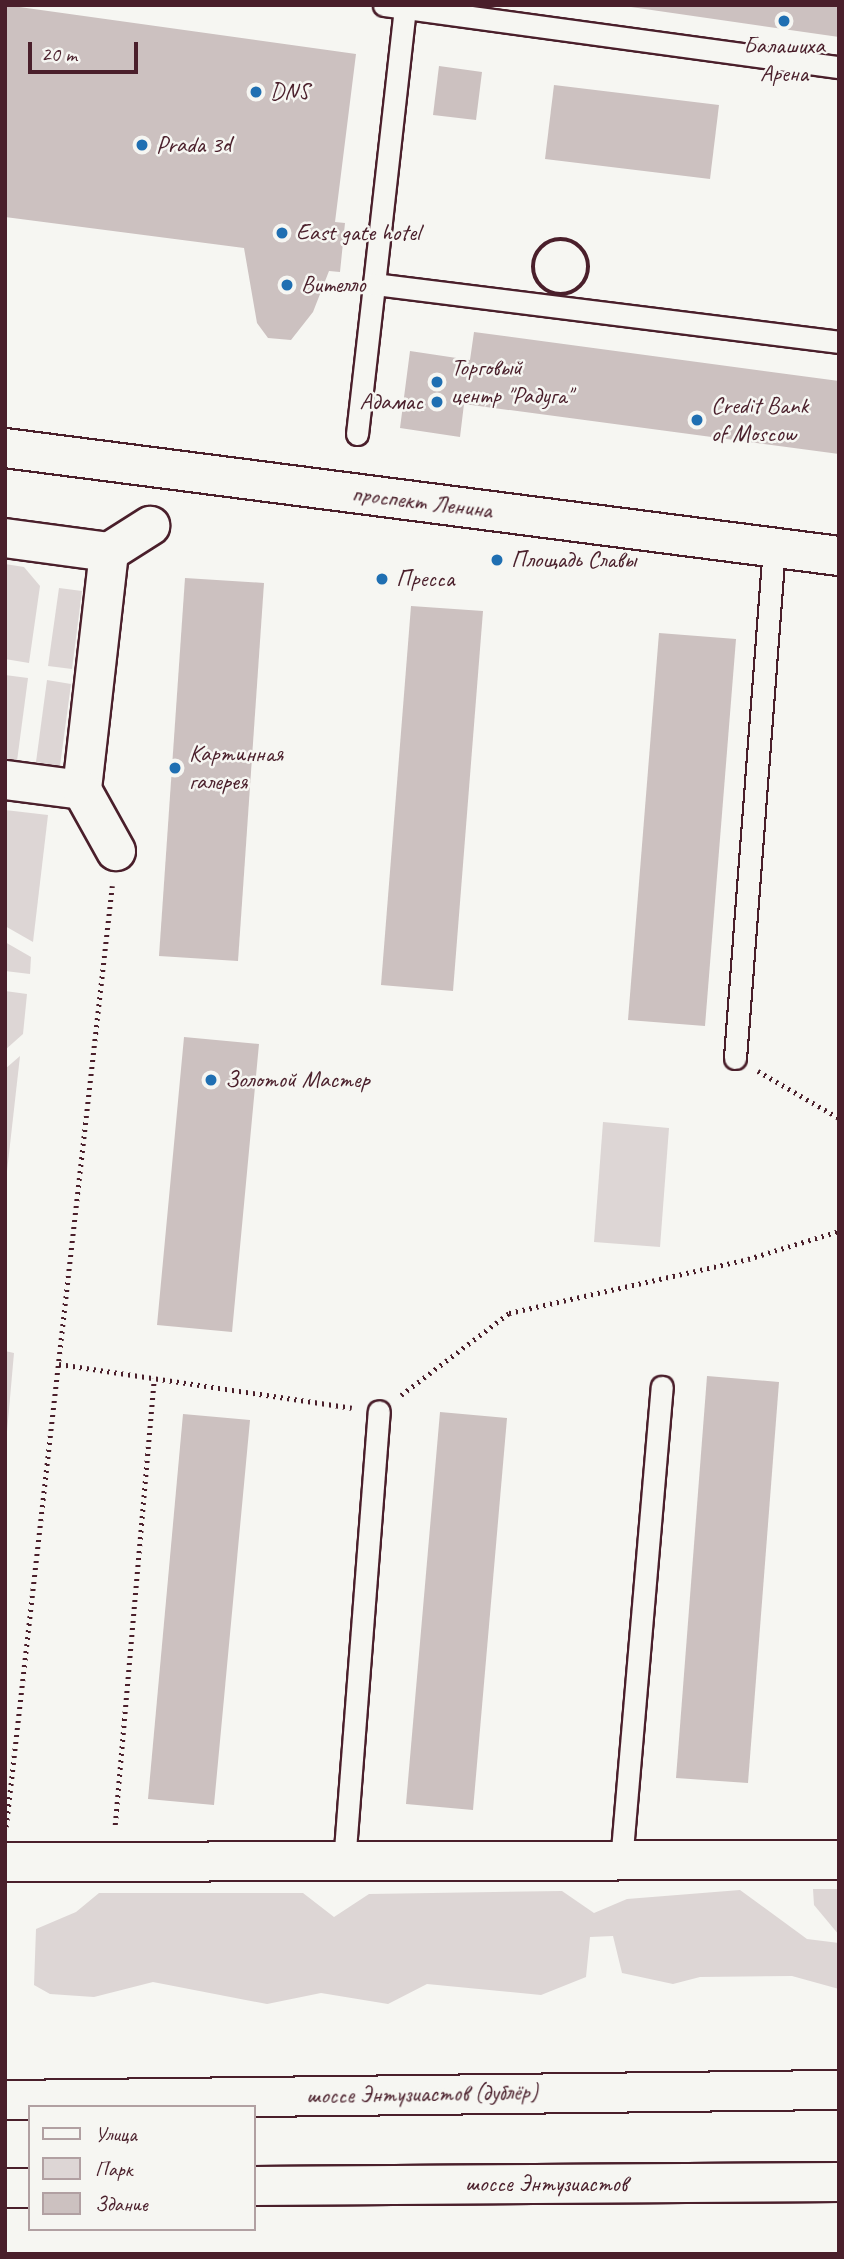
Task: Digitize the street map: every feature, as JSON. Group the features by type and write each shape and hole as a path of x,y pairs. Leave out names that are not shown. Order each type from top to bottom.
{"main road":[{"name":"проспект Ленина","path":"5,448 839,556"},
{"path":"5,538 109,552 150,526"},
{"path":"109,552 82,790 116,851"},
{"path":"5,780 82,790"},
{"path":"5,1862 839,1860"},
{"name":"шоссе Энтузиастов (дублёр)","path":"5,2101 839,2090"},
{"name":"шоссе Энтузиастов","path":"256,2186 839,2182"},
{"path":"5,2188 28,2188"}],"lane":[{"path":"357,434 373,284 394,7 839,66"},
{"path":"373,284 839,342"},
{"path":"735,1058 774,548"},
{"path":"621,1862 662,1387"},
{"path":"344,1863 379,1411"}],"path":[{"path":"566,239 584,250 589,272 578,289 556,294 538,283 533,262 545,244 566,239"},
{"path":"5,1838 116,851"},
{"path":"735,1058 839,1118"},
{"path":"59,1364 379,1411 509,1313 748,1259 839,1231"},
{"path":"115,1829 154,1379"}],"green space":[{"path":"5,564 24,567 40,586 29,663 5,659"},
{"path":"59,588 82,591 72,669 48,666"},
{"path":"5,675 28,678 17,761 5,760"},
{"path":"47,680 71,684 60,766 36,762"},
{"path":"5,810 48,815 33,942 5,926"},
{"path":"5,942 31,957 30,974 5,971"},
{"path":"5,991 27,994 23,1034 5,1050"},
{"path":"20,1056 5,1189 5,1069"},
{"path":"603,1122 669,1128 660,1247 594,1242"},
{"path":"5,1351 14,1353 5,1454"},
{"path":"813,1889 839,1889 839,1935 814,1905"},
{"path":"740,1890 807,1939 839,1943 839,1989 792,1976 700,1977 673,1984 622,1973 613,1936 590,1937 586,1977 541,1995 427,1984 388,2004 321,1993 267,2004 153,1982 94,1997 50,1994 34,1985 36,1929 76,1912 99,1893 303,1893 334,1917 369,1894 562,1891 594,1913 627,1899"}],"building":[{"path":"5,5 356,54 335,222 345,223 340,272 329,271 313,312 291,340 268,338 257,323 244,248 5,217"},
{"name":"Балашиха Арена","path":"839,5 839,37 631,7"},
{"path":"439,66 482,72 476,120 433,115"},
{"path":"554,85 719,105 710,179 545,159"},
{"path":"474,332 839,381 839,454 464,404 460,437 400,428 410,351 470,360"},
{"path":"185,578 264,583 238,961 159,956"},
{"path":"411,606 483,611 453,991 381,985"},
{"path":"659,633 736,639 705,1026 628,1020"},
{"path":"184,1037 259,1044 232,1332 157,1325"},
{"path":"707,1376 779,1382 748,1783 676,1778"},
{"path":"440,1412 507,1418 473,1810 406,1804"},
{"path":"183,1414 250,1420 214,1805 148,1799"}],"place":[{"name":"Балашиха Арена","path":"784,21"},
{"name":"DNS","path":"256,92"},
{"name":"Prada 3d","path":"142,145"},
{"name":"East gate hotel","path":"282,233"},
{"name":"Вителло","path":"287,285"},
{"name":"Торговый центр \"Радуга\"","path":"437,382"},
{"name":"Адамас","path":"437,402"},
{"name":"Credit Bank of Moscow","path":"697,420"},
{"name":"Площадь Славы","path":"497,560"},
{"name":"Пресса","path":"382,579"},
{"name":"Картинная галерея","path":"175,768"},
{"name":"Золотой Мастер","path":"211,1080"}]}
